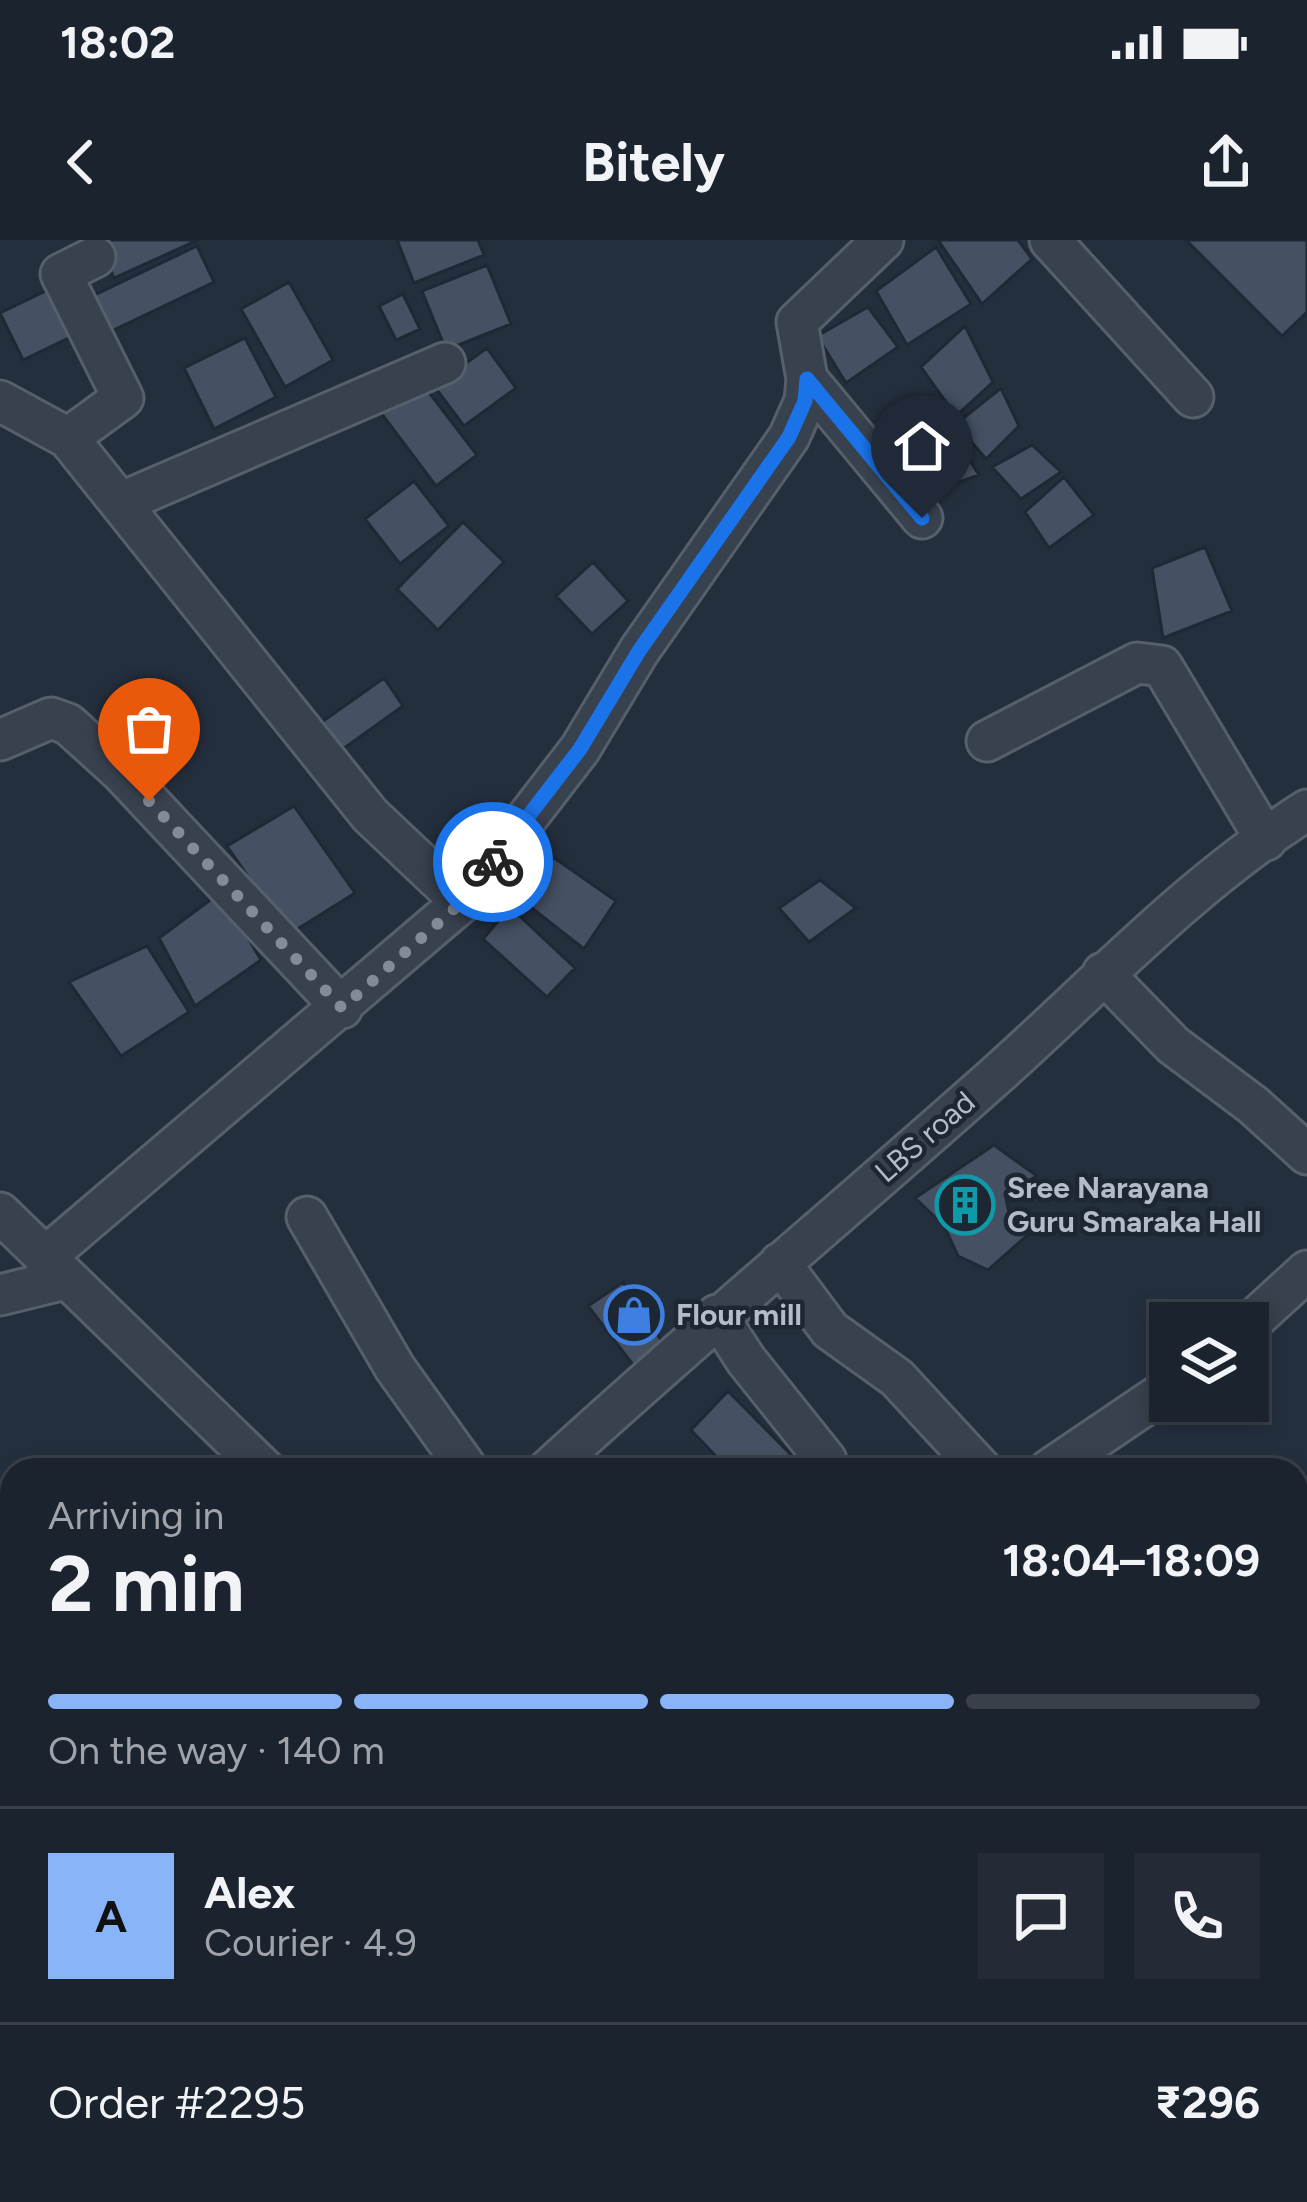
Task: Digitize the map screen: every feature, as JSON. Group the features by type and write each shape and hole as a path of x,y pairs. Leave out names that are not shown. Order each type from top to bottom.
{"street":[{"path":"0,1294 55,1269 462,902 580,749 639,651 789,437 805,401 807,379 796,322 883,240"},
{"path":"1050,240 1193,397"},
{"path":"68,438 123,398 61,274 95,257"},
{"path":"120,503 445,363"},
{"path":"807,379 922,518"},
{"path":"0,401 68,438 370,814 462,902"},
{"path":"987,741 1137,664 1162,666 1266,840"},
{"path":"0,740 51,718 68,724 121,772 342,1008"},
{"name":"LBS road","path":"561,1458 717,1315 1005,1067 1153,924 1307,810"},
{"path":"1103,973 1173,1045 1253,1105 1307,1154"},
{"path":"0,1213 252,1458"},
{"path":"307,1217 395,1368 460,1458"},
{"path":"780,1263 830,1330 897,1378 971,1458"},
{"path":"1269,1306 1307,1271"},
{"path":"717,1315 746,1360 824,1458"},
{"path":"1067,1458 1149,1402"}],"building":[{"path":"97,240 198,240 114,278"},
{"path":"397,240 478,240 484,255 414,283"},
{"path":"938,240 1018,240 1032,259 982,304"},
{"path":"1186,240 1307,240 1307,312 1282,336"},
{"path":"197,246 214,282 99,337 82,301"},
{"path":"936,247 971,304 907,345 876,291"},
{"path":"487,265 511,324 446,350 422,291"},
{"path":"289,282 333,360 285,387 241,309"},
{"path":"56,286 79,333 23,360 0,313"},
{"path":"403,294 420,329 396,340 379,306"},
{"path":"868,307 898,347 846,383 817,336"},
{"path":"965,326 993,382 956,416 921,367"},
{"path":"245,338 276,397 214,429 184,368"},
{"path":"487,348 516,388 464,426 434,386"},
{"path":"421,382 477,455 436,486 381,413"},
{"path":"1001,388 1019,426 986,459 956,424"},
{"path":"947,425 979,475 931,492 918,462"},
{"path":"1032,445 1061,472 1021,499 992,467"},
{"path":"1064,477 1094,515 1049,548 1025,512"},
{"path":"414,481 449,526 400,564 365,519"},
{"path":"463,522 504,562 438,630 397,589"},
{"path":"1205,547 1232,611 1163,638 1152,568"},
{"path":"593,562 628,601 592,634 556,596"},
{"path":"384,678 403,706 329,759 309,731"},
{"path":"294,806 355,893 288,935 227,846"},
{"path":"553,857 616,901 584,949 519,898"},
{"path":"820,880 856,908 809,942 779,908"},
{"path":"221,892 261,960 195,1006 159,938"},
{"path":"510,907 575,968 547,997 483,939"},
{"path":"147,946 189,1012 121,1056 69,982"},
{"name":"Sree Narayana Guru Smaraka Hall","path":"994,1145 1037,1176 1005,1194 1009,1212 1038,1226 988,1270 958,1256 944,1226 915,1198"},
{"path":"623,1282 670,1354 640,1374 588,1306"},
{"path":"728,1391 794,1458 718,1458 691,1430"}],"way so far":[{"path":"149,801 342,1008 462,902 493,862"}],"place":[{"name":"Sree Narayana Guru Smaraka Hall","path":"965,1205"},
{"name":"Flour mill","path":"634,1315"}],"route":[{"path":"493,862 580,749 639,651 685,592 789,437 805,401 807,379 922,518"}]}
